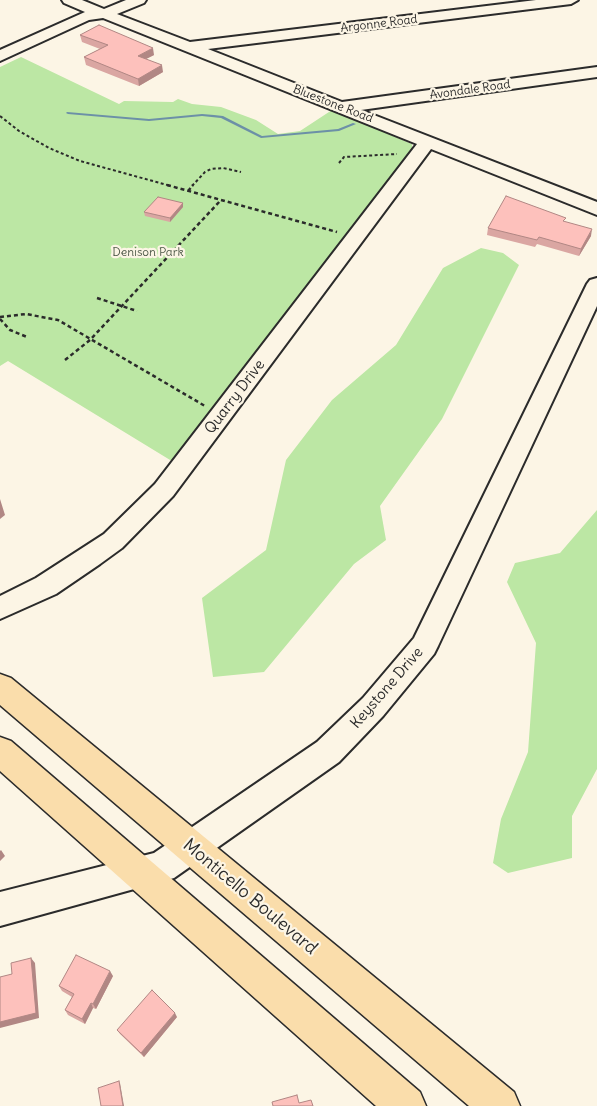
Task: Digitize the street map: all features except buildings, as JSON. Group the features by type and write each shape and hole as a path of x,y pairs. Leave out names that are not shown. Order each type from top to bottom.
{"main road":[{"name":"Monticello Boulevard","path":"0,688 500,1106"},
{"path":"0,751 406,1106"}],"street":[{"name":"Bluestone Road","path":"69,0 597,209"},
{"path":"0,56 97,10 139,0"},
{"name":"Argonne Road","path":"187,47 571,0"},
{"name":"Avondale Road","path":"342,107 597,72"},
{"name":"Quarry Drive","path":"0,608 46,586 114,541 164,490 428,141"},
{"name":"Keystone Drive","path":"0,909 162,867 328,752 373,707 424,646 597,284"}],"path":[{"path":"0,116 32,139 63,155 104,169 342,234"},
{"path":"339,163 344,156 405,153"},
{"path":"188,191 210,169 223,168 241,172"},
{"path":"66,360 90,340 221,200"},
{"path":"97,298 137,311"},
{"path":"0,318 26,314 50,317 207,408"},
{"path":"0,318 10,330 27,336"}],"green space":[{"name":"Denison Park","path":"21,57 119,104 124,101 173,102 178,99 192,104 221,107 256,120 278,134 300,131 332,110 412,144 412,151 175,463 8,361 0,366 0,67"},
{"path":"481,248 503,253 519,265 442,419 380,506 386,540 354,564 264,672 213,677 202,598 266,550 286,460 332,400 396,345 443,268"},
{"path":"597,510 597,769 572,816 572,858 508,873 493,863 501,819 528,752 536,643 507,582 515,563 560,553"}],"waterway":[{"path":"68,113 149,120 202,115 214,116 222,117 261,137 339,130 354,124"}]}
